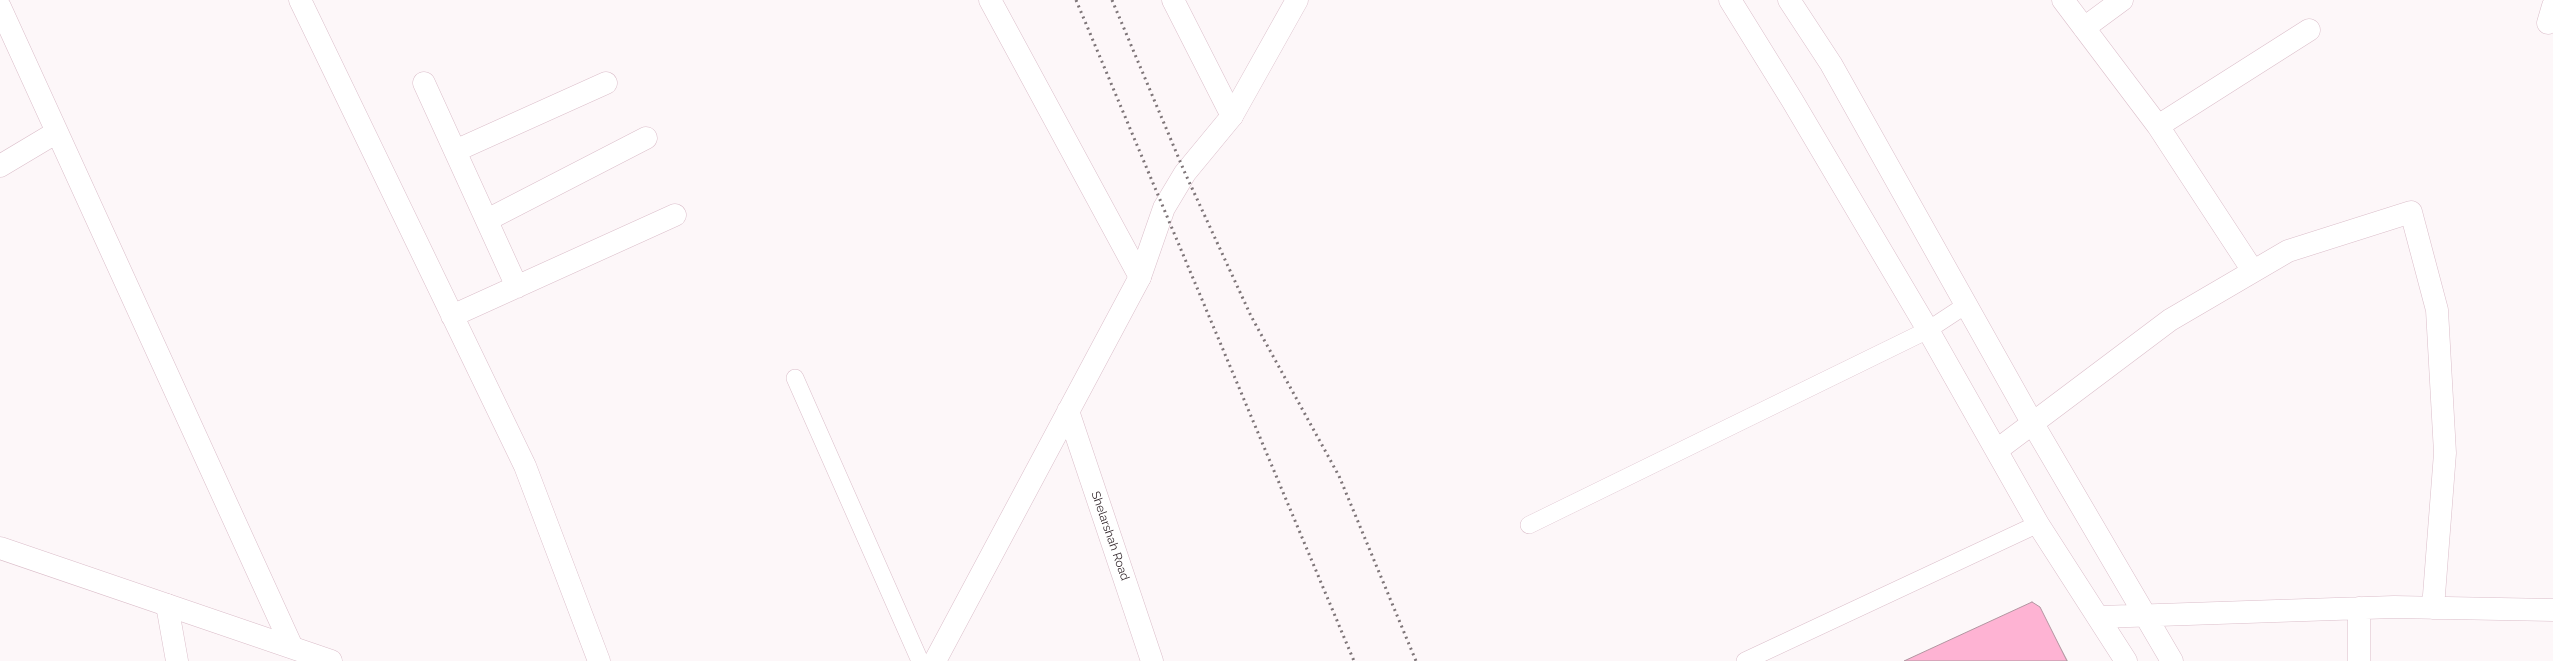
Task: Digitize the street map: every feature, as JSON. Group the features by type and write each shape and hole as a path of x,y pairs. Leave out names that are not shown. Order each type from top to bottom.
{"street":[{"path":"300,0 525,466 599,661"},
{"path":"990,0 1140,277"},
{"path":"1173,0 1232,116"},
{"path":"935,661 1140,277 1167,202 1185,172 1232,116 1297,0"},
{"path":"1730,0 1792,100 1928,330 2038,524 2100,617 2126,661"},
{"path":"1789,0 1831,64 2033,424 2172,661"},
{"path":"2063,0 2158,126 2253,271"},
{"path":"2084,28 2122,0"},
{"path":"0,7 292,647"},
{"path":"2158,126 2309,30"},
{"path":"424,83 517,287"},
{"path":"455,152 606,83"},
{"path":"0,166 57,132"},
{"path":"487,220 646,138"},
{"path":"1997,450 2170,320 2253,271 2288,251 2412,212 2437,310 2445,452 2433,608"},
{"path":"452,316 675,215"},
{"name":"Shelarshah Road","path":"1068,411 1152,661"},
{"path":"0,548 331,661"},
{"path":"167,605 177,661"},
{"path":"2359,608 2359,661"},
{"path":"2100,617 2145,614 2359,608 2553,610"}],"lane":[{"path":"1529,525 1928,330 1966,305"},
{"path":"795,378 920,661"},
{"path":"1745,661 2038,524"}],"building":[{"path":"2032,602 2040,607 2067,661 1904,661"}],"railway":[{"path":"1076,0 1354,661"},
{"path":"1112,0 1185,173 1251,316 1339,476 1416,661"}]}
